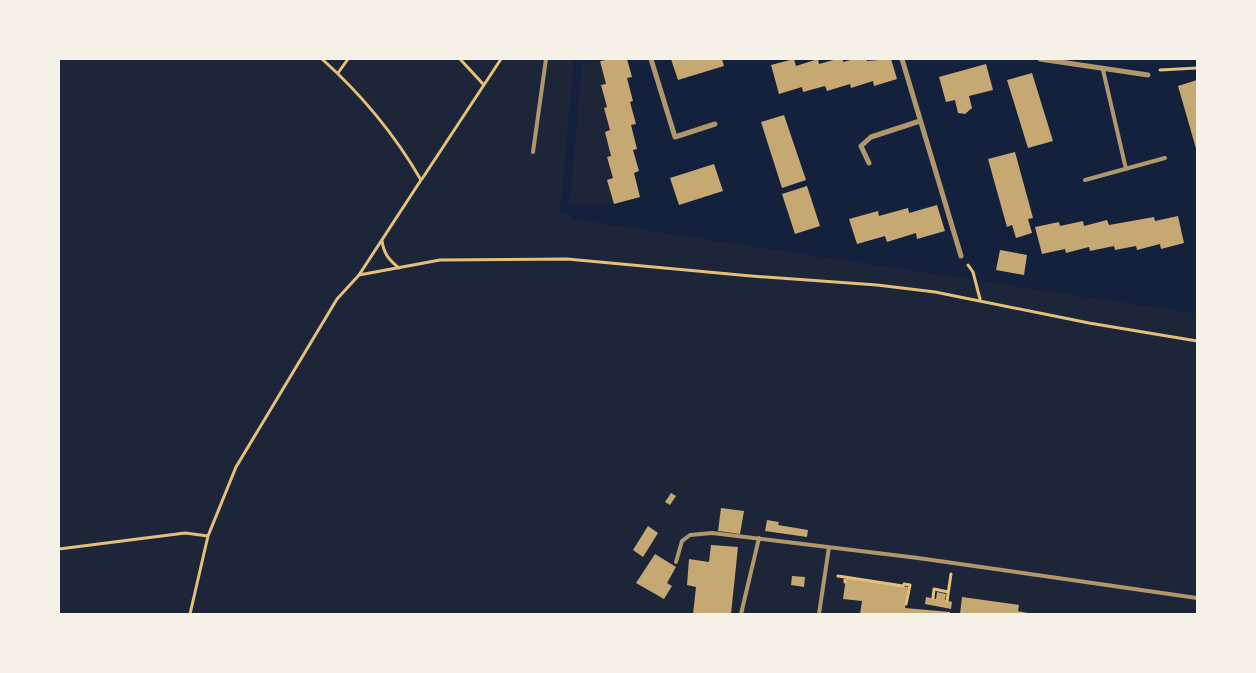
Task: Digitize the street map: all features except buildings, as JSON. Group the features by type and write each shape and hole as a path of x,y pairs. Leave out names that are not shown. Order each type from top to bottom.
{"street":[{"path":"651,59 675,137 715,124"},
{"path":"902,59 961,256"},
{"path":"1040,59 1103,70 1148,75"},
{"path":"869,162 861,146 871,138 920,121"}],"lane":[{"path":"533,152 546,59"},
{"path":"1103,70 1126,169"},
{"path":"1085,180 1166,158"},
{"path":"676,562 682,541 690,535 712,533 953,563 1197,598"},
{"path":"741,614 759,538"},
{"path":"819,614 829,547"}],"path":[{"path":"322,59 338,73 403,149 422,180"},
{"path":"338,73 348,59"},
{"path":"460,59 483,84"},
{"path":"190,614 208,536 236,467 337,300 359,276 501,59"},
{"path":"1148,75 1158,70 1197,68"},
{"path":"382,240 383,250 388,259 399,268"},
{"path":"961,256 974,272 980,300"},
{"path":"359,276 440,260 567,259 751,276 877,285 980,300 1089,323 1197,341"},
{"path":"59,549 185,533 208,536"},
{"path":"947,600 953,563"},
{"path":"825,574 910,585 906,604"},
{"path":"845,577 845,582"},
{"path":"933,598 934,589 948,592"}],"shaded area":[{"path":"59,59 574,59 560,213 572,215 571,219 1197,314 1197,614 59,614"},
{"path":"600,61 606,84 601,85 607,107 604,108 610,130 611,156 607,157 613,178 607,180 614,204 570,203 582,64"}]}
